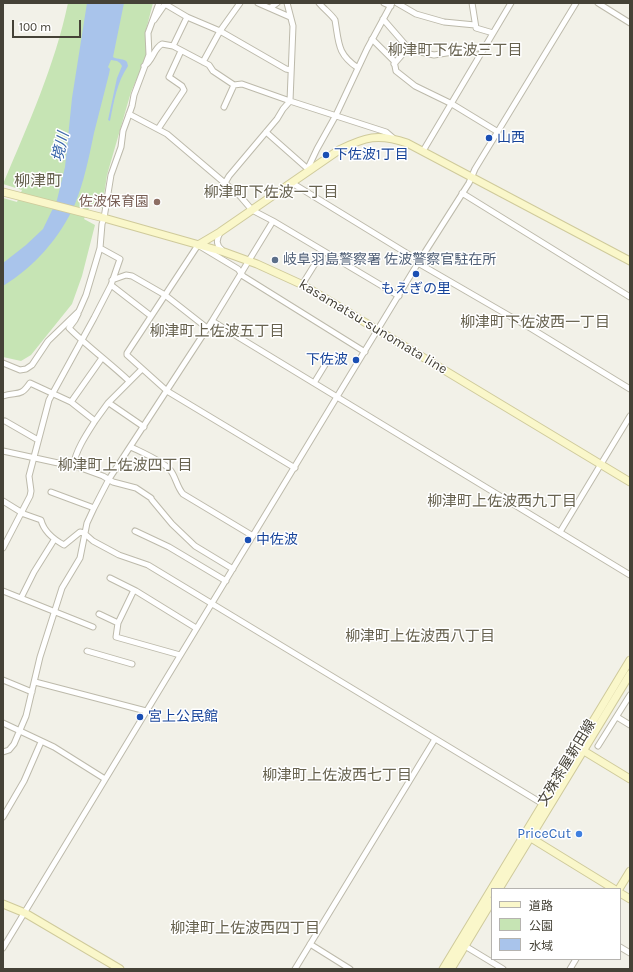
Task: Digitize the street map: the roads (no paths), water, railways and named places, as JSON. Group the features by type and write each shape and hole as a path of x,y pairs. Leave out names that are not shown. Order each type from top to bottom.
{"main road":[{"path":"198,245 220,232 292,183 309,169 339,150 358,141 377,137 393,138 407,143 630,261"},
{"name":"kasamatsu-sunomata line","path":"3,192 104,218 224,252 248,260 303,285 630,482"},
{"name":"文殊茶屋新田線","path":"492,888 543,804 580,749 630,660"},
{"path":"500,888 530,838 580,749 630,674"},
{"path":"580,749 630,779"},
{"path":"530,838 612,888"},
{"path":"620,888 630,871"},
{"name":"文殊茶屋新田線","path":"443,969 491,890"},
{"path":"621,894 630,899"},
{"path":"451,969 491,903"},
{"path":"3,904 25,913 120,969"}],"street":[{"path":"129,382 69,328 75,320 86,295 100,248 102,224 111,175 121,147 123,131 134,95 149,55 148,33 158,3"},
{"path":"203,62 220,31 240,3"},
{"path":"258,3 290,17"},
{"path":"270,8 277,3"},
{"path":"225,183 229,176 277,119 290,101 293,26 287,3"},
{"path":"319,3 328,14 333,16 335,20 340,51 345,58 358,68"},
{"path":"266,132 309,169 320,142 336,115 372,39 392,4 384,3"},
{"path":"397,3 416,14 444,22 475,25"},
{"path":"472,3 476,28 493,33"},
{"path":"423,151 511,3"},
{"path":"3,946 25,913 196,628 254,536 576,3"},
{"path":"598,3 630,22"},
{"path":"152,20 155,20 165,4 187,17 220,31 286,69 291,70"},
{"path":"173,46 187,17"},
{"path":"383,19 409,49 434,55 484,48"},
{"path":"372,39 394,61 396,71 415,86 452,104 498,132"},
{"path":"144,66 150,63 157,46 162,44 173,46 209,65 213,71 234,85 242,84 336,115 386,132 393,138"},
{"path":"394,64 407,48 409,49"},
{"path":"158,129 184,90 182,86 169,77 181,50"},
{"path":"224,107 234,85"},
{"path":"129,114 158,129 182,147 240,196 252,210 399,296"},
{"path":"292,183 416,259 418,263 532,329 630,389"},
{"path":"462,193 630,297"},
{"path":"3,752 9,750 14,744 26,716 40,657 62,588 82,553 84,533 94,508 109,479 212,321 273,221"},
{"path":"220,232 216,238 218,247 224,252"},
{"path":"295,468 167,391 127,355 127,353 198,245 238,269 243,276 365,352"},
{"path":"3,548 30,496 31,491 29,476 52,394 82,341 112,282 120,259 100,248"},
{"path":"303,285 323,251"},
{"path":"112,282 126,275 132,276 165,295 207,328"},
{"path":"112,282 151,316"},
{"path":"3,363 20,370 26,369 32,365 48,342 79,311"},
{"path":"212,321 630,574"},
{"path":"71,402 102,358"},
{"path":"314,383 325,365"},
{"path":"73,466 74,460 84,438 95,421 109,402 142,369"},
{"path":"3,396 24,392 30,383 71,402 95,421"},
{"path":"109,402 144,427"},
{"path":"560,532 630,416"},
{"path":"5,421 38,440"},
{"path":"130,447 151,457 170,469 180,491 183,494 254,536"},
{"path":"3,451 73,466 136,488 152,499 172,524 194,546 233,569"},
{"path":"51,492 94,508"},
{"path":"3,501 21,512 41,520 43,527 54,540 64,545 80,532 84,533 106,549 148,565 543,804"},
{"path":"135,531 169,547 226,581"},
{"path":"21,598 34,572 54,540"},
{"path":"110,578 134,590 196,628"},
{"path":"134,590 118,623 116,637 180,655"},
{"path":"3,591 94,628"},
{"path":"98,614 118,623"},
{"path":"87,651 132,664"},
{"path":"3,680 32,692"},
{"path":"35,682 146,711"},
{"path":"598,746 630,695"},
{"path":"617,717 630,725"},
{"path":"3,723 54,747 105,779"},
{"path":"295,969 435,739"},
{"path":"3,817 24,781 41,742"},
{"path":"310,944 350,969"},
{"path":"465,946 503,969"},
{"path":"621,948 630,953"},
{"path":"570,969 575,960"}],"water":[{"path":"87,3 124,3 113,57 123,59 127,62 128,66 119,85 110,121 108,120 117,78 122,66 117,61 111,60 108,67 110,69 109,74 86,169 78,196 69,217 45,251 25,270 3,286 3,263 43,229 57,200 65,167 72,98"}],"place":[{"name":"山西","path":"489,138"},
{"name":"下佐波1丁目","path":"326,155"},
{"name":"佐波保育園","path":"157,202"},
{"name":"岐阜羽島警察署 佐波警察官駐在所","path":"275,260"},
{"name":"もえぎの里","path":"416,274"},
{"name":"下佐波","path":"356,360"},
{"name":"中佐波","path":"248,540"},
{"name":"宮上公民館","path":"140,717"},
{"name":"PriceCut","path":"579,834"}],"district":[{"name":"柳津町下佐波三丁目","path":"455,51"},
{"name":"柳津町","path":"38,181"},
{"name":"柳津町下佐波一丁目","path":"271,193"},
{"name":"柳津町下佐波西一丁目","path":"535,323"},
{"name":"柳津町上佐波五丁目","path":"217,332"},
{"name":"柳津町上佐波四丁目","path":"125,466"},
{"name":"柳津町上佐波西九丁目","path":"502,502"},
{"name":"柳津町上佐波西八丁目","path":"420,637"},
{"name":"柳津町上佐波西七丁目","path":"337,776"},
{"name":"柳津町上佐波西四丁目","path":"245,929"}],"water label":[{"name":"境川","path":"61,147"}]}
